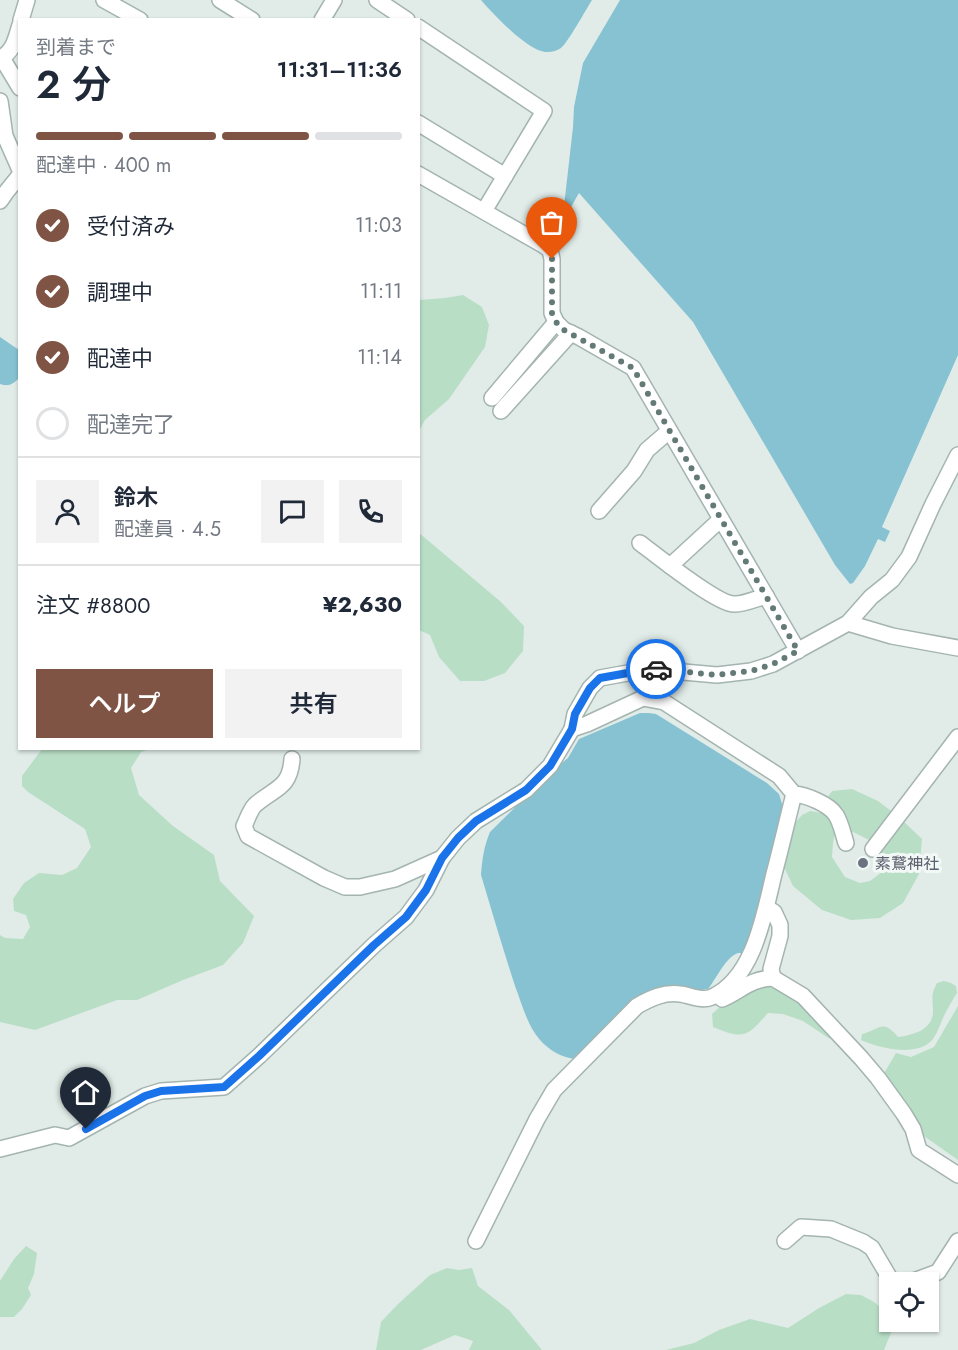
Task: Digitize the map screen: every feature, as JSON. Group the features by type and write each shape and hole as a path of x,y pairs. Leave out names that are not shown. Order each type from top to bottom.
{"street":[{"path":"22,18 27,0"},
{"path":"104,0 136,18"},
{"path":"220,0 249,18"},
{"path":"323,18 334,0"},
{"path":"377,0 403,18"},
{"path":"420,28 544,111 484,211"},
{"path":"18,32 10,52 1,59 18,85"},
{"path":"0,101 5,136 18,165"},
{"path":"420,124 504,176"},
{"path":"420,175 550,250 552,313 556,322 564,330 633,368 798,651"},
{"path":"0,201 18,178"},
{"path":"492,398 556,322"},
{"path":"501,411 571,333"},
{"path":"599,511 634,471 647,450 669,430"},
{"path":"0,1149 55,1135 69,1138 145,1096 161,1091 224,1087 406,917 426,890 442,858 458,838 476,821 526,790 550,766 572,729 575,714 590,688 600,678 650,669 717,675 751,671 773,664 848,623 871,597 892,580 909,556 958,455"},
{"path":"670,566 721,519"},
{"path":"640,543 721,600 735,605 766,596"},
{"path":"848,623 892,636 958,648"},
{"path":"572,729 643,698 664,702 779,776 794,794 809,797 827,807 836,814 846,843"},
{"path":"873,849 958,737"},
{"path":"292,759 291,772 286,781 253,807 244,826 248,836 324,878 345,887 360,887 395,879 442,858"},
{"path":"708,999 726,988 735,979 755,944 794,794"},
{"path":"766,908 774,912 780,925 780,936 771,969 773,978"},
{"path":"476,1241 554,1090 637,1006 663,994 721,1000 754,981 773,978 803,996 872,1071 913,1129 919,1150 958,1175"},
{"path":"785,1241 801,1227 831,1229 872,1248 886,1272"},
{"path":"938,1272 958,1241"},
{"path":"938,1272 958,1264"}],"green space":[{"path":"463,295 482,307 489,325 485,347 449,399 425,420 420,429 420,300"},
{"path":"420,534 501,602 524,626 523,651 505,673 484,681 460,681 439,657 430,635 420,630"},
{"path":"41,750 147,750 141,752 131,768 139,795 173,826 214,855 220,881 254,916 243,943 223,965 137,1000 117,1000 35,1030 0,1022 0,935 5,938 23,939 30,927 26,915 14,911 13,899 24,883 39,873 62,875 77,868 91,847 85,829 28,792 22,786 22,776"},
{"path":"852,789 878,801 922,839 919,874 903,903 880,918 851,920 822,910 793,886 784,867 794,824 802,815 810,811 822,813 831,819 835,833 832,857 845,877 860,883 870,881 882,872 884,864 878,848 869,840 849,830 827,798 832,791"},
{"path":"944,981 956,986 957,993 933,1039 926,1045 898,1050 861,1040 862,1034 881,1027 888,1028 898,1037 916,1033 926,1027 932,1017 932,997 935,988 937,983"},
{"path":"769,984 797,998 833,1034 830,1039 803,1021 783,1014 768,1013 755,1027 744,1034 732,1034 713,1027 712,1014 722,1005 754,986"},
{"path":"958,1006 958,1160 921,1134 883,1075 896,1053 911,1057 934,1047"},
{"path":"26,1246 37,1253 34,1274 28,1288 31,1295 14,1317 0,1317 0,1281 14,1259"},
{"path":"447,1268 459,1270 472,1268 478,1286 509,1310 542,1350 469,1350 473,1341 455,1335 421,1350 376,1350 381,1322 430,1275"},
{"path":"846,1294 861,1295 874,1302 879,1306 879,1332 891,1332 884,1350 666,1350 694,1343 719,1330 750,1319 788,1328"}],"water":[{"path":"481,0 592,0 561,48 547,52 538,50 515,35"},
{"path":"620,0 958,0 958,355 882,527 890,531 885,542 878,539 865,566 853,583 850,584 835,565 693,322 579,193 570,209 564,206 574,107 583,63"},
{"path":"0,337 18,349 18,379 8,385 0,384"},
{"path":"640,713 656,714 767,783 779,794 783,807 752,935 744,954 738,953 730,958 708,989 666,987 640,995 576,1059 566,1057 544,1044 535,1034 525,1014 481,875 486,843 490,832 568,758 579,739"}],"way so far":[{"path":"552,259 552,313 556,322 564,330 633,368 798,651 773,664 751,671 717,675 656,669"}],"place":[{"name":"素鵞神社","path":"863,863"}],"route":[{"path":"86,1129 145,1096 161,1091 224,1087 406,917 426,890 442,858 458,838 476,821 526,790 550,766 572,729 575,714 590,688 600,678 656,669"}]}
